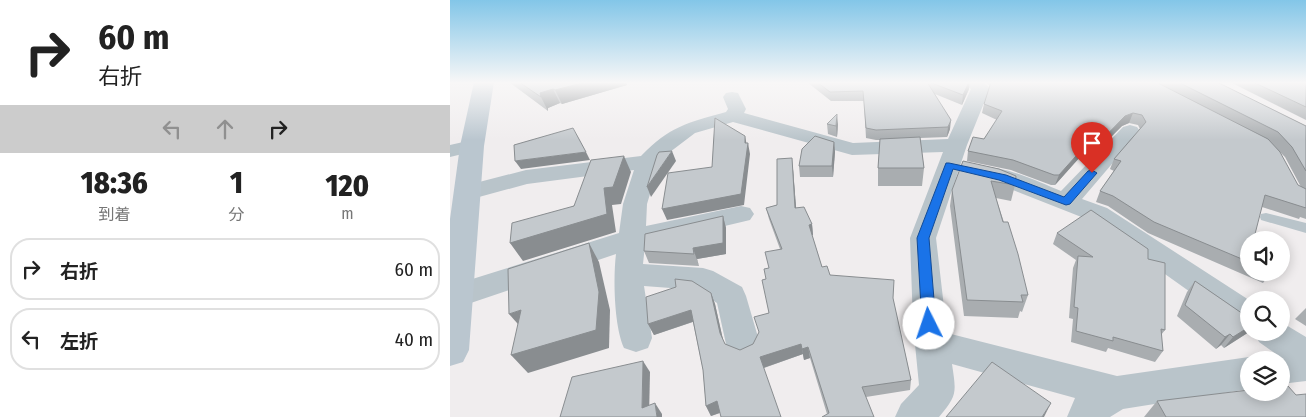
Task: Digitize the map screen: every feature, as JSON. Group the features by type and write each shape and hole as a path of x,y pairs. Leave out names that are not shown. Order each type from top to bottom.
{"main road":[{"path":"450,350 456,296 456,248 468,192 461,148 477,101"}],"street":[{"path":"914,417 938,391 923,238 953,155 975,101"},
{"path":"636,338 628,274 635,204 648,162 662,147 688,129 732,106 852,149 953,155 1002,177 1098,214 1240,311"},
{"path":"1066,201 1130,131"},
{"path":"468,192 526,177 648,162"},
{"path":"456,296 633,238 741,214"},
{"path":"628,274 703,279 731,296 743,344"},
{"path":"1284,341 1306,356"},
{"path":"932,344 1117,392 1240,374"},
{"path":"1290,367 1306,365"},
{"path":"1086,417 1089,409 1117,392"}],"lane":[{"path":"1266,217 1306,228"}],"building":[{"path":"864,101 939,101 951,120 948,127 876,130 866,128"},
{"path":"985,101 1194,101 1268,139 1280,152 1298,185 1306,189 1306,208 1265,195 1256,231 1240,231 1240,258 1154,222 1113,196 1100,191 1121,161 1114,159 1146,122 1142,115 1133,113 1125,116 1092,150 1084,147 1059,175 1054,175 1013,160 968,151 973,137 984,139 1002,111 984,104"},
{"path":"1217,101 1256,101 1306,126 1306,171 1292,147 1278,132"},
{"path":"1294,101 1306,101 1306,107"},
{"path":"837,114 836,126 827,124"},
{"path":"715,118 745,136 745,143 748,143 741,194 662,209 668,173 712,167"},
{"path":"573,128 586,152 515,161 514,145"},
{"path":"815,136 834,142 832,166 799,166 802,149"},
{"path":"920,137 924,168 878,168 880,139"},
{"path":"672,151 647,187 659,152"},
{"path":"624,156 613,187 604,188 607,214 510,243 512,223 574,206 591,160"},
{"path":"792,158 795,208 804,207 812,224 809,225 822,267 827,266 830,275 894,280 893,298 911,380 862,387 874,417 822,417 829,413 808,347 802,349 801,344 760,357 781,417 721,417 717,401 706,406 703,370 691,310 648,324 646,297 676,287 675,279 692,281 711,293 720,333 725,344 740,350 753,344 759,332 754,317 769,313 762,280 766,279 764,269 769,268 765,252 782,249 766,208 777,205 777,159"},
{"path":"963,161 999,169 1016,176 1015,185 991,181 1003,222 1008,222 1018,254 1028,295 1021,295 1023,302 967,300 952,190"},
{"path":"1091,210 1148,249 1148,259 1165,263 1165,330 1161,329 1163,351 1113,337 1113,341 1076,331 1078,308 1074,307 1078,256 1093,257 1057,233"},
{"path":"723,216 723,243 693,248 694,254 644,251 645,234"},
{"path":"589,243 599,292 596,330 511,355 521,310 509,314 508,269"},
{"path":"1195,281 1240,312 1240,333 1233,337 1230,334 1225,337 1185,305"},
{"path":"643,361 642,408 655,403 657,417 560,417 572,377"},
{"path":"992,362 1051,403 1042,417 946,417"},
{"path":"1290,388 1296,395 1306,394 1306,417 1166,417 1157,401 1240,391 1240,401 1290,401"}],"route":[{"path":"929,324 923,238 949,166 1002,177 1066,201 1092,173"}]}
